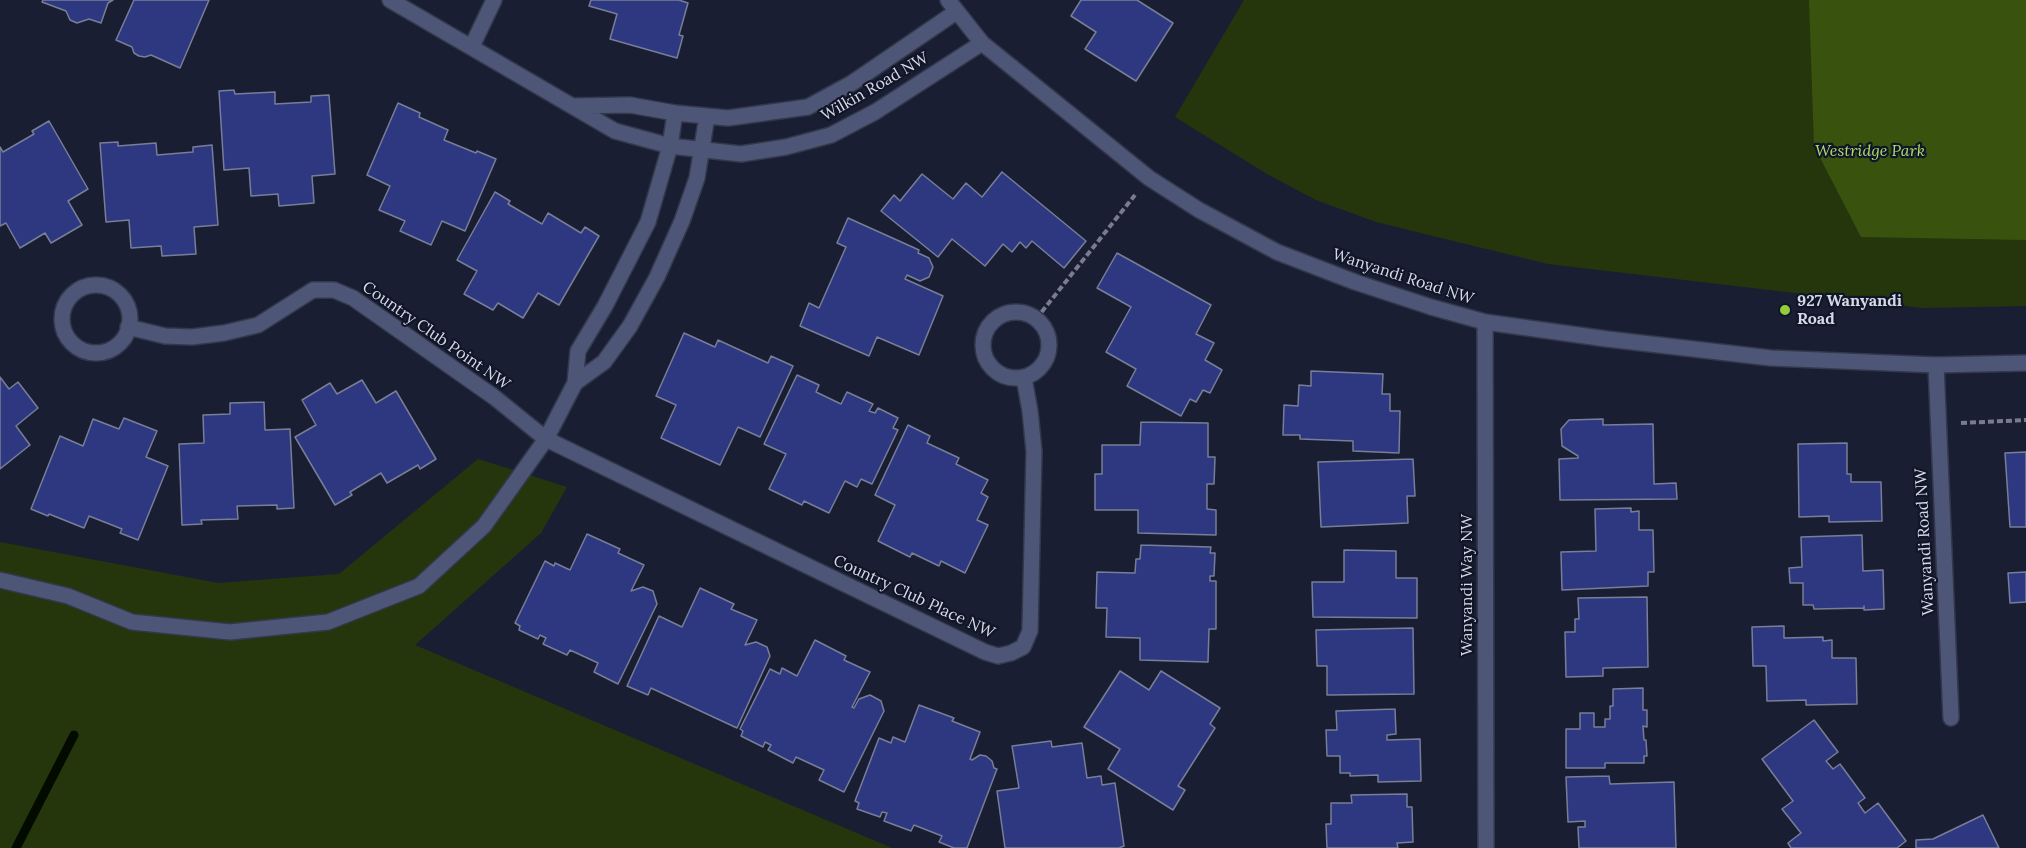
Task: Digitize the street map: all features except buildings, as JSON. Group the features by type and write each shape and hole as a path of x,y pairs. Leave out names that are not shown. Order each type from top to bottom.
{"street":[{"name":"Wilkin Road NW","path":"390,0 615,131 670,146 741,154 786,147 831,135 875,112 982,44"},
{"path":"472,46 494,0"},
{"name":"Wilkin Road NW","path":"573,106 630,105 675,113 728,118 808,107 852,83 952,6"},
{"name":"Wanyandi Road NW","path":"952,6 982,44 1149,178 1199,210 1277,252 1355,282 1485,322 1771,358 1936,365 2026,363"},
{"path":"0,579 68,596 132,622 230,632 328,622 419,586 484,526 546,439 575,383 578,351 605,306 648,222 670,146 675,113"},
{"path":"575,383 604,362 630,326 653,286 682,221 697,178 706,116"},
{"path":"101,285 111,289 127,305 130,316 128,327 124,338 116,346 96,353 85,351 75,346 67,338 63,328 64,306 70,296 79,290 101,285"},
{"name":"Country Club Point NW","path":"128,327 165,336 192,337 224,333 258,325 314,290 334,290 353,298 494,397 546,439"},
{"path":"1016,312 1036,319 1048,336 1049,347 1042,366 1024,378 1002,375 993,369 986,360 983,349 988,328 995,319 1016,312"},
{"name":"Wanyandi Way NW","path":"1485,322 1486,848"},
{"name":"Wanyandi Road NW","path":"1936,365 1951,718"},
{"name":"Country Club Place NW","path":"546,439 985,652 998,656 1023,647 1030,631 1034,451 1024,378"}],"path":[{"path":"1036,319 1149,178"},
{"path":"1938,424 2026,420"}],"green space":[{"name":"Westridge Park","path":"1244,0 2026,0 2026,306 1923,308 1548,264 1376,222 1316,200 1267,174 1175,117"},
{"path":"1809,0 2026,0 2026,240 1861,237 1814,146"},
{"path":"478,459 567,487 541,533 415,645 892,848 0,848 0,542 218,583 339,574"}],"waterway":[{"path":"16,848 74,735"}],"place":[{"name":"927 Wanyandi Road","path":"1785,310"}]}
